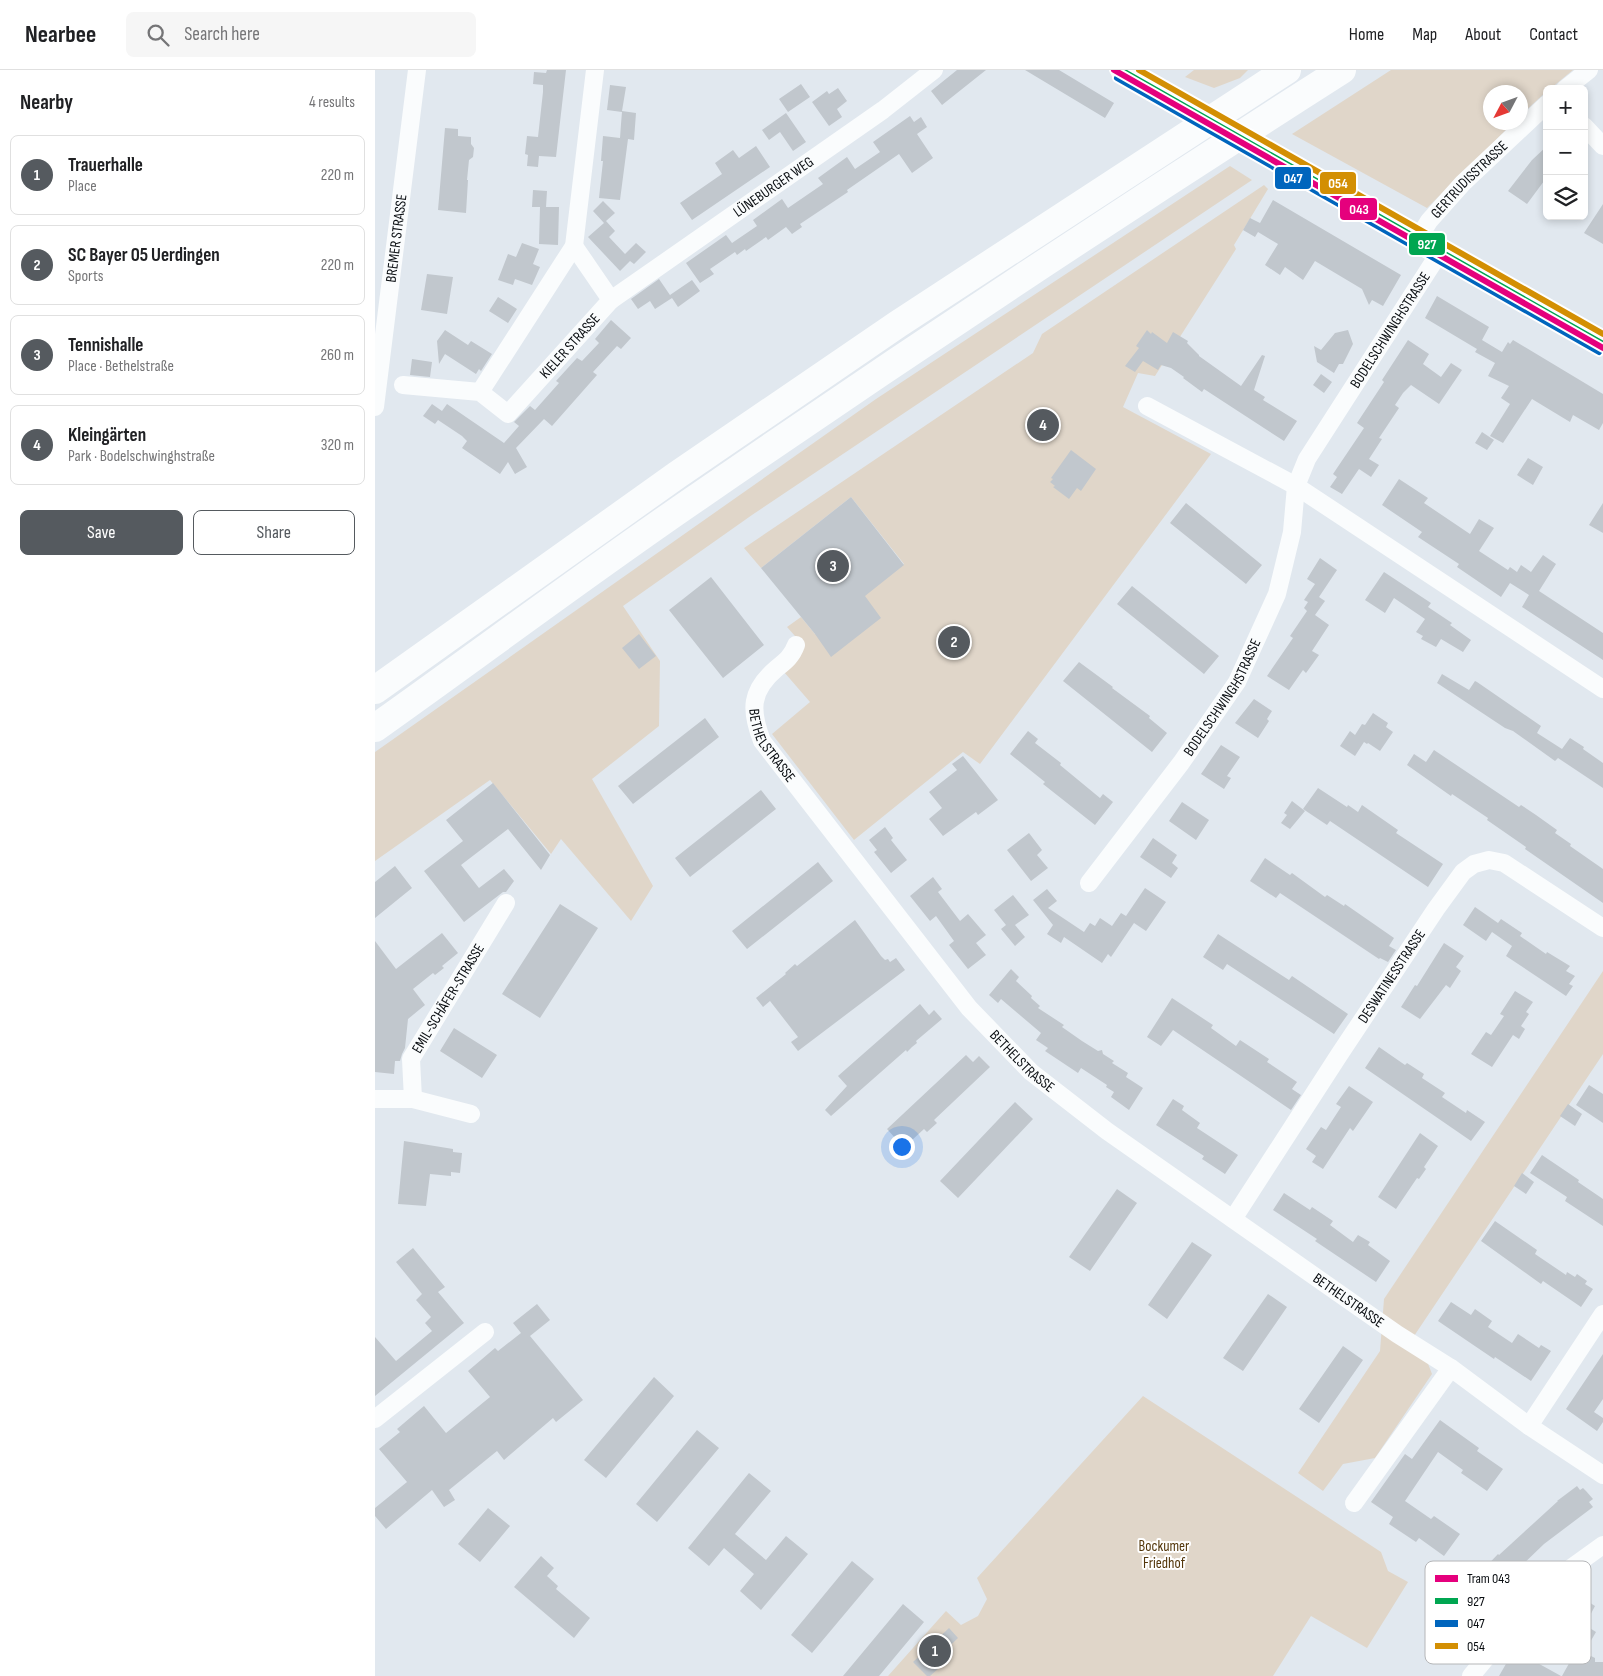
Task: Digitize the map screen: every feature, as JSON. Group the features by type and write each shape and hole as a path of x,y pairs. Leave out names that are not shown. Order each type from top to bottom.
{"highway":[{"path":"375,690 685,470 898,324 1287,70"},
{"path":"375,728 694,500 920,347 1208,156 1342,70"}],"street":[{"name":"BREMER STRASSE","path":"375,407 417,70"},
{"path":"403,385 481,392 574,246 595,70"},
{"name":"LÜNEBURGER WEG","path":"611,300 883,110 934,70"},
{"path":"1570,85 1589,70"},
{"path":"1135,73 1440,252 1603,344"},
{"name":"GERTRUDISSTRASSE","path":"1418,239 1429,221 1463,184 1543,108"},
{"path":"1588,130 1603,146"},
{"name":"KIELER STRASSE","path":"481,392 508,414 611,300 574,246"},
{"name":"BODELSCHWINGHSTRASSE","path":"1089,883 1181,763 1237,682 1277,594 1292,532 1296,486 1307,459 1440,252"},
{"path":"1147,406 1296,486 1603,689"},
{"name":"BETHELSTRASSE","path":"796,645 793,655 764,679 758,692 753,709 755,724 762,741 969,1008 1031,1072 1107,1131 1397,1334 1451,1368 1529,1426 1603,1476"},
{"name":"DESWATINESSTRASSE","path":"1233,1218 1436,909 1463,872 1474,864 1489,860 1504,863 1603,928"},
{"name":"EMIL-SCHÄFER-STRASSE","path":"413,1099 411,1059 507,902"},
{"path":"375,1099 413,1099 471,1114"},
{"path":"1529,1426 1603,1314"},
{"path":"375,1419 485,1332"},
{"path":"1353,1503 1451,1368"},
{"path":"1581,1561 1603,1545"},
{"path":"1471,1676 1481,1664"}],"green space":[{"path":"1194,70 1248,70 1240,78 1214,88 1185,77"},
{"path":"1391,70 1573,70 1555,85 1543,85 1543,95 1528,109 1528,85 1483,85 1483,130 1506,130 1427,208 1292,134"},
{"path":"1230,166 1252,180 752,515 623,606 660,661 659,726 592,779 653,886 631,921 561,839 551,854 490,780 375,861 375,752 876,399"},
{"path":"1264,185 1268,189 1234,245 1236,249 1155,376 1138,373 1123,407 1211,454 980,764 963,752 854,840 772,734 810,702 784,672 795,636 787,627 801,617 815,634 904,564 851,497 761,568 744,548 1033,353 1042,334"},
{"path":"1603,971 1603,1054 1406,1348 1427,1361 1432,1374 1375,1458 1343,1464 1323,1491 1298,1473 1380,1351 1384,1299"},
{"name":"Bockumer Friedhof","path":"1143,1396 1381,1552 1388,1571 1408,1582 1367,1648 1311,1616 1273,1676 888,1676 946,1611 961,1625 978,1616 987,1599 977,1578"}],"building":[{"path":"547,70 566,70 556,157 539,156 538,167 527,166 528,155 525,154 527,136 538,137 543,92 543,85 533,84 534,72 546,73"},
{"path":"957,70 986,70 942,105 931,91"},
{"path":"1025,70 1059,70 1114,103 1105,118"},
{"path":"801,84 810,97 788,112 779,99"},
{"path":"610,85 626,87 622,111 636,113 634,140 628,139 620,200 599,198 603,161 601,161 603,136 620,138 622,112 607,110"},
{"path":"838,88 847,101 837,109 842,117 829,126 812,102 827,91 829,94"},
{"path":"786,113 806,142 793,151 780,132 769,140 762,130"},
{"path":"910,116 914,122 921,117 927,127 917,134 933,158 912,173 899,154 847,190 848,192 800,224 802,227 792,234 786,227 768,240 766,237 746,251 745,249 737,255 735,252 710,269 714,274 700,283 686,263 726,235 732,243 757,226 753,220 782,199 788,208 823,184 818,178 847,157 855,169 880,152 873,142"},
{"path":"445,128 458,129 458,136 471,137 471,144 474,148 473,157 469,160 466,213 438,210"},
{"path":"756,146 770,167 692,220 680,203 722,174 715,163 733,150 739,158"},
{"path":"1543,150 1543,182 1527,204 1508,191 1532,160"},
{"path":"533,190 547,191 546,207 559,207 558,245 539,244 540,207 532,207"},
{"path":"1273,200 1401,275 1383,306 1372,300 1369,305 1362,289 1315,261 1303,280 1285,267 1280,275 1265,265 1278,244 1258,232 1255,237 1243,230 1250,218 1260,223"},
{"path":"603,201 615,213 606,221 615,231 609,237 625,254 636,243 646,252 634,264 630,261 620,271 588,237 604,223 593,211"},
{"path":"1603,204 1603,244 1584,233"},
{"path":"522,243 539,249 533,264 540,267 532,285 515,279 513,285 498,280 508,254 516,257"},
{"path":"427,274 453,277 447,314 421,310"},
{"path":"659,279 672,298 655,309 650,301 638,309 631,299"},
{"path":"692,280 700,291 678,307 670,295"},
{"path":"1437,296 1489,327 1482,340 1502,352 1508,342 1510,344 1513,340 1603,394 1603,423 1599,430 1573,415 1570,422 1532,399 1503,443 1490,436 1510,404 1501,398 1509,386 1488,376 1495,363 1475,352 1477,349 1425,318"},
{"path":"498,297 517,309 508,323 489,311"},
{"path":"611,320 631,338 621,349 617,346 593,372 597,375 552,426 544,419 516,448 527,467 515,474 508,462 500,474 462,448 467,441 462,436 438,420 435,424 423,416 432,404 442,411 447,404 504,443 519,426 514,422 530,406 535,410 559,383 556,381 577,358 582,361 599,343 595,339"},
{"path":"445,330 468,345 471,341 492,354 481,371 479,369 476,374 445,354 439,364 437,341"},
{"path":"1147,330 1167,343 1173,332 1188,341 1187,343 1199,356 1241,386 1262,355 1265,356 1254,390 1265,397 1263,400 1297,421 1284,441 1204,389 1202,392 1171,368 1161,365 1158,370 1143,361 1135,372 1125,366 1139,348 1136,346"},
{"path":"1348,330 1353,344 1343,364 1339,364 1334,373 1317,362 1314,346 1321,350 1335,333"},
{"path":"1408,340 1429,354 1423,364 1441,377 1451,363 1462,370 1439,404 1411,385 1403,393 1395,405 1399,408 1379,438 1382,439 1369,459 1379,465 1371,477 1359,469 1342,494 1330,487 1337,477 1333,474 1364,428 1357,423 1384,382 1382,380"},
{"path":"412,359 432,362 430,377 410,375"},
{"path":"1321,374 1332,382 1324,393 1313,385"},
{"path":"1482,432 1494,440 1487,450 1475,443"},
{"path":"1071,450 1096,469 1081,491 1077,488 1069,499 1053,487 1055,486 1050,482"},
{"path":"1528,458 1543,467 1533,485 1517,475"},
{"path":"1399,479 1428,498 1424,503 1470,534 1479,519 1494,528 1479,551 1508,570 1510,567 1517,572 1521,565 1531,572 1543,555 1556,564 1539,591 1603,633 1603,660 1522,607 1529,595 1510,583 1501,597 1457,567 1459,564 1418,537 1422,532 1382,505"},
{"path":"851,497 904,565 865,596 881,618 831,657 815,634 761,568"},
{"path":"1186,503 1262,565 1246,584 1170,523"},
{"path":"1603,503 1603,533 1589,525"},
{"path":"1320,558 1337,570 1319,597 1325,601 1315,615 1329,625 1312,651 1319,655 1306,673 1303,670 1289,690 1267,676 1293,638 1290,636 1307,611 1304,608 1308,602 1304,600 1315,584 1307,579"},
{"path":"1384,572 1431,603 1428,607 1452,623 1450,625 1471,640 1463,652 1441,639 1436,647 1421,639 1423,636 1416,632 1425,619 1394,598 1385,613 1365,600"},
{"path":"711,577 764,645 723,678 669,610"},
{"path":"1132,586 1219,656 1204,674 1117,604"},
{"path":"639,634 656,656 639,669 622,648"},
{"path":"1079,662 1150,716 1149,718 1167,733 1152,752 1063,681"},
{"path":"1442,674 1469,690 1475,681 1477,682 1541,726 1537,733 1562,749 1570,738 1584,747 1583,749 1603,763 1603,788 1558,758 1555,761 1513,731 1505,728 1437,683"},
{"path":"1254,699 1272,711 1267,719 1269,721 1258,738 1235,723"},
{"path":"1373,713 1388,723 1386,727 1393,732 1380,751 1364,742 1355,756 1340,746 1350,731 1355,735 1362,724 1365,725"},
{"path":"705,718 719,737 633,804 618,786"},
{"path":"1028,731 1038,739 1035,743 1061,763 1060,765 1100,798 1103,794 1113,802 1095,825 1043,784 1045,782 1010,754"},
{"path":"1221,745 1240,757 1227,776 1231,778 1224,789 1201,774"},
{"path":"1434,750 1519,807 1521,805 1536,815 1557,830 1555,833 1571,844 1570,846 1603,869 1603,903 1525,849 1526,847 1487,820 1488,818 1452,794 1451,796 1407,765 1414,754 1426,762"},
{"path":"963,756 998,800 978,815 976,812 943,836 929,819 942,808 929,792 957,770 952,764"},
{"path":"493,783 550,855 541,870 508,829 461,865 479,888 504,869 514,881 506,892 503,892 464,922 424,871 463,841 446,820"},
{"path":"1318,788 1358,812 1362,805 1398,830 1396,833 1443,864 1428,887 1330,821 1327,825 1303,809"},
{"path":"761,790 776,809 690,877 675,858"},
{"path":"1292,801 1305,811 1290,829 1281,823 1287,815 1284,813"},
{"path":"1182,802 1209,820 1196,840 1169,821"},
{"path":"885,827 893,838 891,840 907,860 891,873 874,852 877,850 869,840"},
{"path":"1029,833 1042,850 1037,855 1048,868 1031,881 1007,850"},
{"path":"1153,838 1177,855 1172,863 1178,868 1171,878 1140,857"},
{"path":"1265,858 1290,875 1292,873 1325,897 1327,895 1344,906 1345,904 1394,938 1389,946 1396,950 1388,962 1379,959 1280,893 1276,898 1250,881"},
{"path":"818,862 833,881 747,949 732,931"},
{"path":"395,866 412,888 375,918 375,882"},
{"path":"933,877 942,889 938,892 960,921 968,914 986,935 976,943 986,955 968,969 949,945 954,941 936,916 930,921 910,896"},
{"path":"1145,888 1166,902 1146,931 1134,923 1111,957 1108,954 1102,963 1064,937 1061,943 1047,934 1053,925 1033,900 1047,889 1057,901 1048,908 1084,932 1090,923 1095,926 1100,918 1112,926 1121,913 1126,916"},
{"path":"1013,895 1029,915 1015,925 1025,937 1015,946 1001,929 1006,925 994,910"},
{"path":"560,904 598,928 540,1018 502,994"},
{"path":"1475,907 1498,923 1501,919 1522,933 1520,936 1546,954 1547,952 1570,966 1566,971 1575,976 1569,984 1573,986 1566,996 1506,956 1512,946 1492,932 1486,941 1463,925"},
{"path":"855,920 885,960 888,959 890,962 896,958 905,970 798,1051 791,1042 798,1037 770,1001 763,1007 756,998 786,974 795,964 797,966"},
{"path":"442,933 458,953 442,966 444,968 435,975 433,973 413,989 425,1005 408,1019 405,1048 400,1061 395,1061 394,1074 375,1072 375,941 396,969"},
{"path":"1218,934 1289,980 1292,976 1348,1014 1334,1034 1227,964 1223,970 1203,957"},
{"path":"1444,943 1464,956 1456,967 1461,971 1450,988 1446,985 1420,1019 1401,1007 1415,985 1417,986"},
{"path":"1011,969 1019,977 1016,981 1040,1006 1038,1008 1064,1025 1062,1027 1082,1041 1098,1051 1102,1050 1103,1054 1114,1061 1112,1063 1128,1073 1126,1077 1143,1088 1129,1110 1111,1097 1114,1092 1106,1087 1107,1085 1081,1068 1078,1073 1045,1051 1048,1048 1036,1040 1041,1033 1001,999 998,1003 989,995"},
{"path":"1515,991 1533,1002 1526,1012 1529,1014 1521,1026 1525,1029 1519,1039 1513,1035 1492,1067 1471,1054 1486,1032 1491,1035 1504,1016 1500,1014"},
{"path":"1172,998 1213,1025 1211,1028 1236,1046 1240,1040 1269,1059 1267,1062 1297,1082 1292,1089 1301,1095 1291,1110 1173,1030 1161,1046 1147,1037"},
{"path":"920,1004 929,1015 934,1010 942,1019 916,1041 917,1043 907,1052 906,1050 831,1116 825,1110 847,1086 838,1076"},
{"path":"454,1028 497,1055 482,1078 440,1051"},
{"path":"1379,1047 1405,1065 1407,1063 1424,1074 1422,1078 1445,1093 1442,1097 1466,1113 1467,1110 1485,1122 1471,1141 1365,1068"},
{"path":"966,1055 973,1062 979,1056 990,1067 934,1120 937,1123 927,1132 924,1129 898,1153 890,1144 896,1139 887,1129"},
{"path":"1589,1085 1603,1094 1603,1123 1576,1105"},
{"path":"1349,1086 1373,1102 1353,1131 1350,1128 1323,1169 1312,1162 1316,1156 1306,1149 1321,1127 1326,1130 1341,1107 1336,1104"},
{"path":"1173,1099 1184,1106 1182,1110 1200,1123 1197,1128 1238,1155 1225,1174 1202,1159 1204,1156 1156,1125"},
{"path":"1015,1102 1033,1119 958,1198 940,1181"},
{"path":"1568,1104 1582,1114 1575,1126 1560,1116"},
{"path":"1420,1133 1438,1146 1424,1167 1426,1169 1419,1179 1417,1178 1396,1209 1378,1197"},
{"path":"404,1141 453,1149 453,1152 462,1153 460,1173 451,1172 451,1176 430,1174 426,1206 398,1204"},
{"path":"1542,1155 1603,1199 1603,1226 1565,1201 1567,1197 1530,1173"},
{"path":"1522,1173 1534,1182 1526,1194 1514,1186"},
{"path":"1117,1189 1137,1203 1090,1271 1069,1257"},
{"path":"1284,1193 1310,1210 1312,1207 1333,1221 1330,1225 1353,1242 1358,1235 1370,1242 1368,1245 1390,1261 1376,1282 1273,1210"},
{"path":"1495,1221 1537,1250 1535,1254 1566,1275 1567,1272 1575,1277 1577,1274 1587,1281 1585,1284 1593,1289 1581,1307 1543,1281 1541,1284 1481,1241"},
{"path":"1192,1242 1212,1255 1167,1319 1148,1305"},
{"path":"413,1248 445,1287 438,1292 464,1323 375,1396 375,1337 396,1361 432,1331 425,1323 431,1317 416,1300 422,1294 396,1262"},
{"path":"1268,1294 1287,1307 1243,1371 1223,1358"},
{"path":"1451,1302 1471,1315 1475,1309 1492,1321 1488,1327 1512,1343 1518,1334 1539,1348 1541,1345 1551,1351 1531,1381 1495,1357 1494,1359 1438,1321"},
{"path":"537,1304 550,1320 530,1336 583,1400 556,1422 553,1418 504,1460 497,1451 449,1490 455,1500 444,1507 432,1490 386,1529 375,1516 375,1508 407,1482 379,1449 400,1432 397,1429 424,1406 446,1433 490,1397 468,1371 495,1348 498,1351 521,1333 513,1323"},
{"path":"1343,1346 1363,1360 1319,1423 1299,1409"},
{"path":"1603,1354 1603,1399 1594,1412 1603,1418 1603,1422 1597,1431 1566,1409"},
{"path":"654,1377 674,1396 606,1478 584,1460"},
{"path":"1440,1420 1479,1448 1477,1451 1503,1469 1487,1491 1461,1473 1463,1470 1438,1452 1405,1501 1431,1519 1434,1516 1460,1534 1444,1556 1419,1538 1416,1542 1389,1524 1393,1517 1371,1502 1405,1454 1412,1459"},
{"path":"697,1430 719,1448 657,1522 636,1504"},
{"path":"749,1473 771,1491 735,1534 766,1560 786,1536 808,1554 761,1610 740,1591 754,1574 724,1548 709,1566 688,1548"},
{"path":"1577,1486 1580,1490 1583,1488 1593,1499 1589,1502 1593,1507 1544,1544 1526,1561 1491,1561 1558,1501"},
{"path":"488,1508 510,1526 480,1562 458,1544"},
{"path":"541,1556 554,1568 547,1576 558,1586 556,1589 590,1618 574,1638 514,1587"},
{"path":"852,1561 874,1579 812,1653 791,1635"},
{"path":"1591,1603 1595,1606 1591,1614"},
{"path":"903,1604 924,1622 879,1676 843,1676"},
{"path":"949,1628 958,1638 933,1662 939,1668 930,1676 927,1676 913,1662"},
{"path":"1591,1629 1596,1632 1591,1641"},
{"path":"1591,1656 1595,1658 1595,1662 1603,1662 1603,1676 1562,1676 1569,1664 1591,1664"},
{"path":"1506,1664 1539,1664 1561,1676 1499,1676"}],"tram line":[{"name":"043","path":"1114,70 1603,348"}],"transit line":[{"name":"927","path":"1121,70 1603,344"},
{"name":"054","path":"1139,70 1603,334"},
{"name":"047","path":"1117,78 1599,352"}],"place":[{"name":"Kleingärten","path":"1043,425"},
{"name":"Tennishalle","path":"833,566"},
{"name":"SC Bayer 05 Uerdingen","path":"954,642"},
{"name":"Trauerhalle","path":"935,1651"}]}
